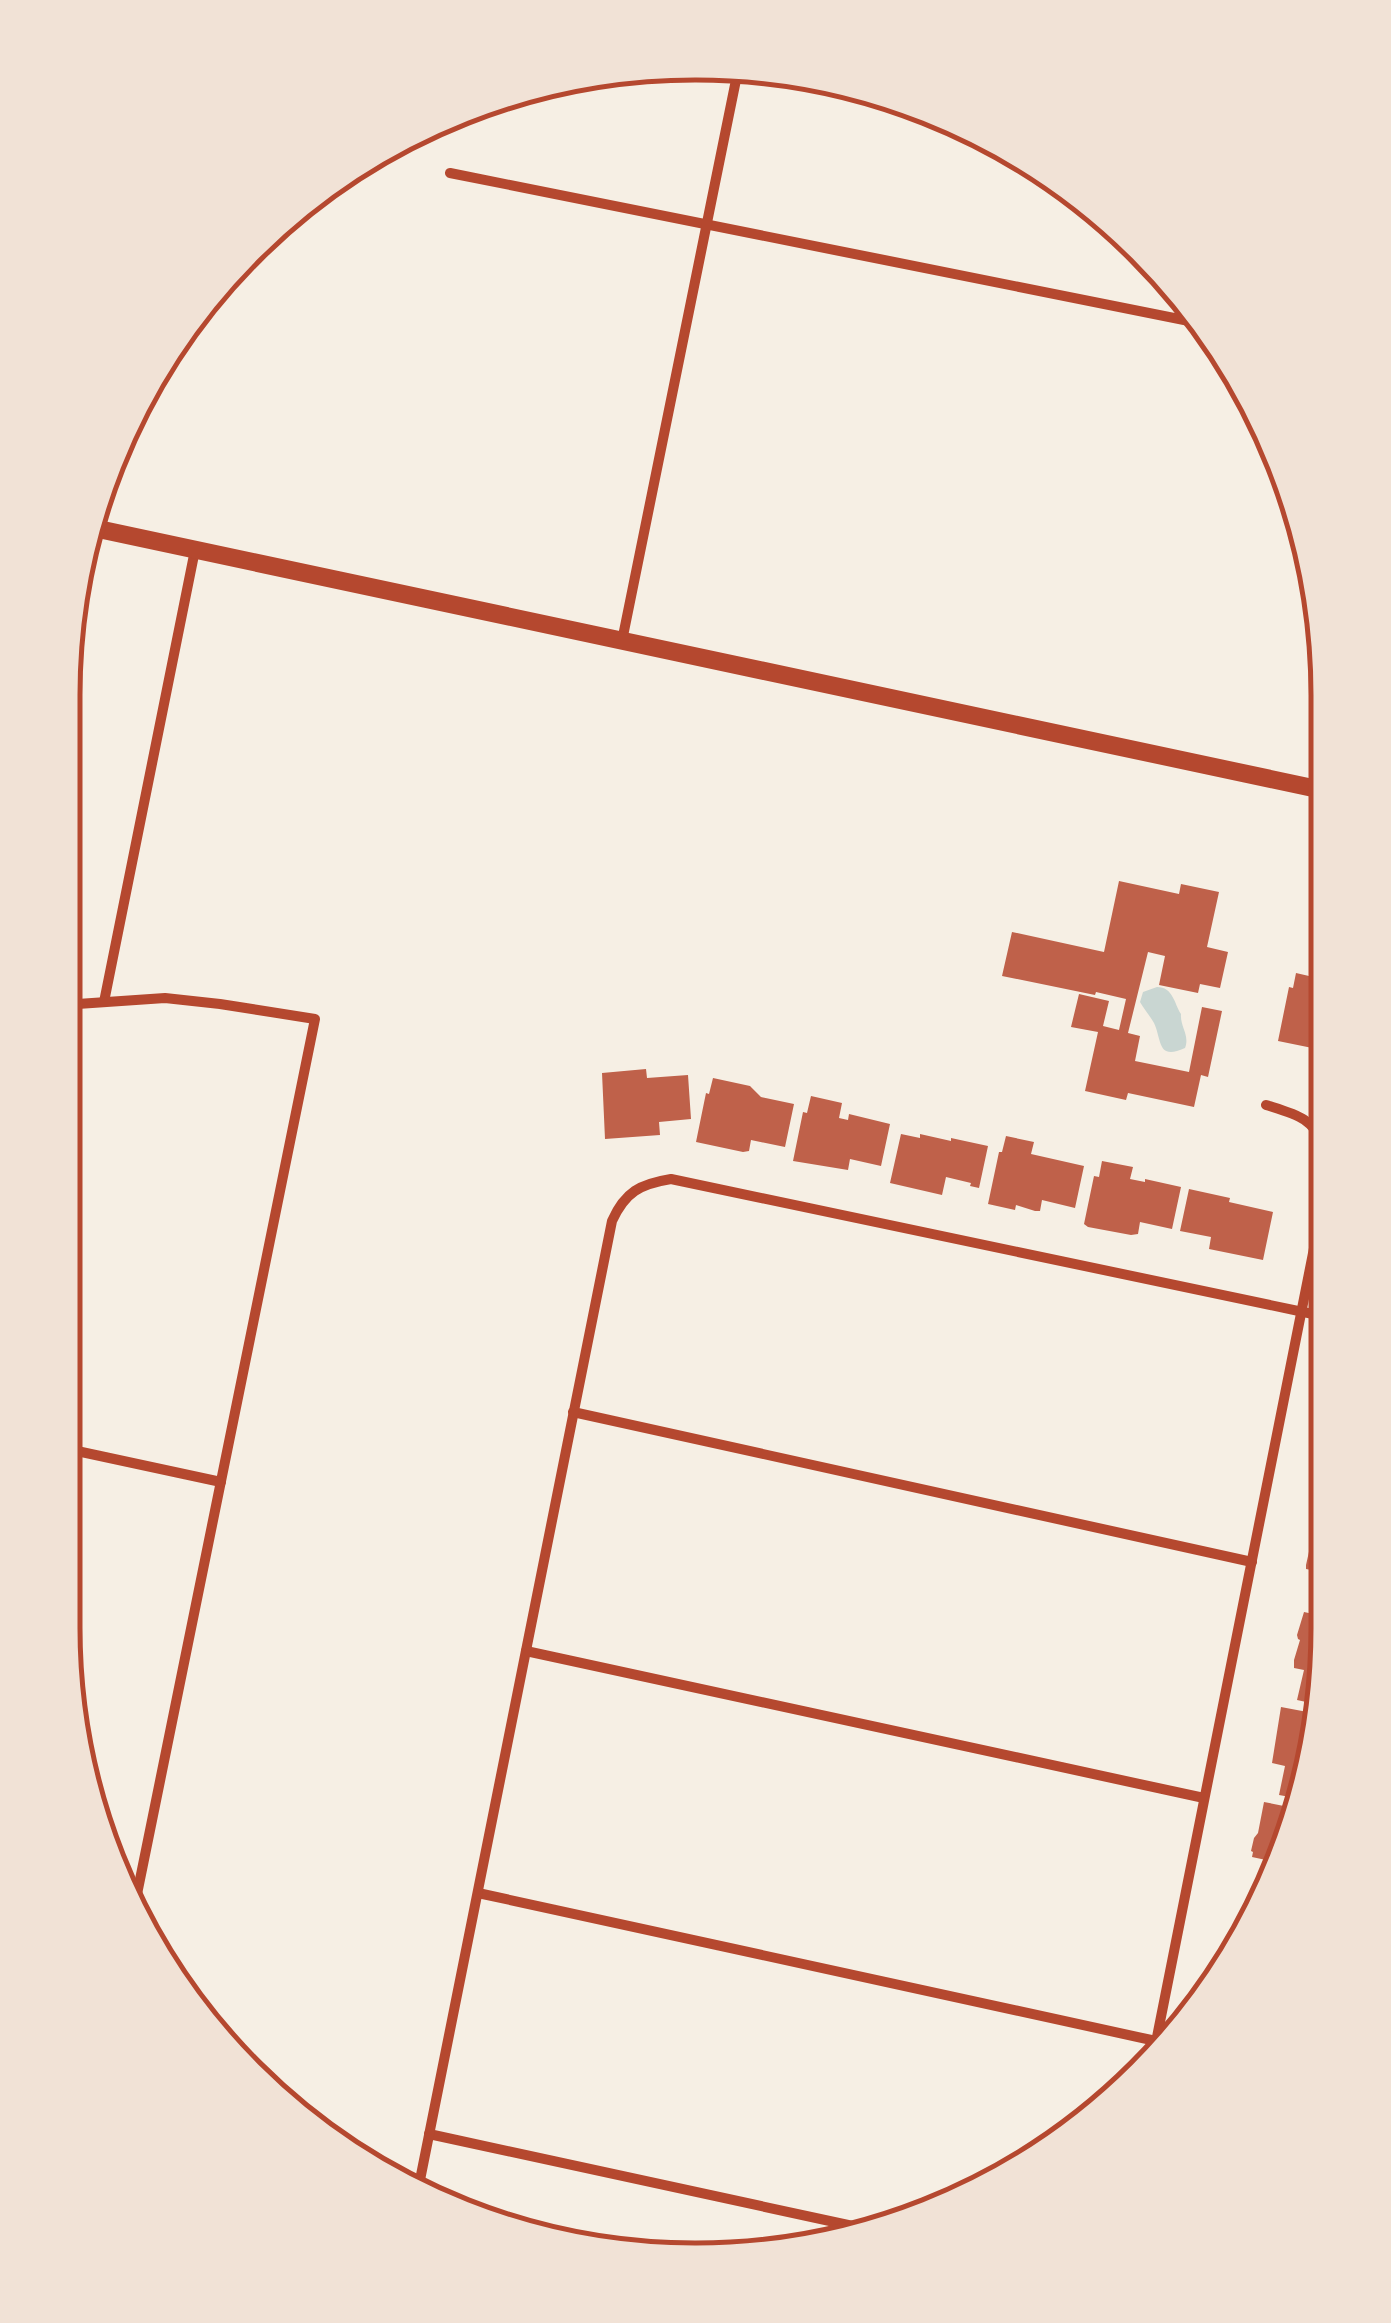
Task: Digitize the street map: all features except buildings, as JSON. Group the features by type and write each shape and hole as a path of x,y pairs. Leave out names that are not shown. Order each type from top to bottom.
{"street":[{"path":"622,641 736,81"},
{"path":"450,174 1183,320"},
{"path":"103,530 1311,788"},
{"path":"104,1002 195,550"},
{"path":"80,1004 165,998 315,1019 138,1889"},
{"path":"1266,1105 1299,1115 1311,1124"},
{"path":"420,2179 612,1221 620,1205 634,1191 649,1183 671,1180 1311,1314"},
{"path":"1157,2034 1311,1265"},
{"path":"573,1412 1252,1562"},
{"path":"80,1452 221,1482"},
{"path":"526,1651 1204,1798"},
{"path":"478,1893 1148,2044"},
{"path":"429,2134 845,2224"}],"shaded area":[{"path":"1157,987 1170,993 1181,1014 1185,1048 1169,1052 1162,1047 1154,1023 1140,1002 1143,992"}]}
